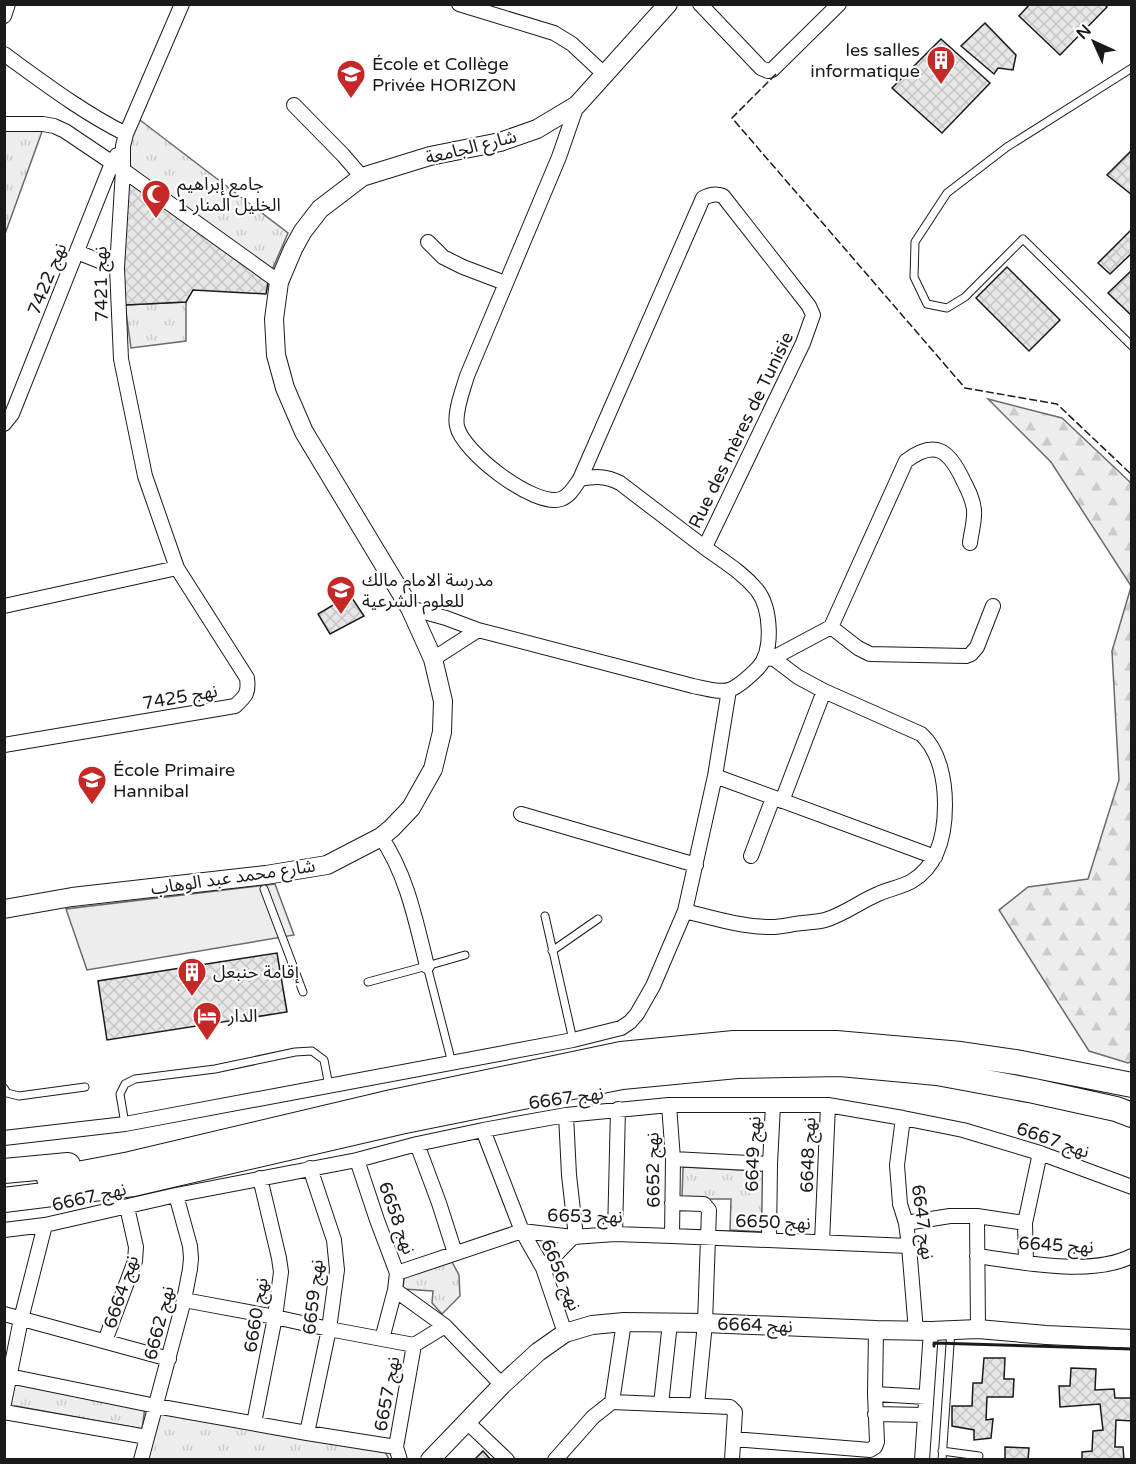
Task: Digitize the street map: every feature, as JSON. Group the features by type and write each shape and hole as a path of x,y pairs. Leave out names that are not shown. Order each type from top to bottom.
{"highway":[{"path":"4,1214 65,1208 90,1202 130,1185 392,1102 621,1054 734,1043 836,1043 961,1054 1016,1062 1131,1085"},
{"path":"4,1200 130,1185 400,1122 622,1077 737,1066 840,1064 937,1073 1116,1109 1131,1115"},
{"path":"1051,1095 1131,1132"},
{"path":"4,1170 99,1161 130,1185"},
{"path":"4,1183 67,1176 130,1185"}],"street":[{"path":"4,16 8,4"},
{"path":"4,54 124,140 182,4"},
{"path":"459,4 554,33 572,44 604,74"},
{"name":"شارع الجامعة","path":"279,282 303,231 320,209 362,177 430,156 500,142 537,129 577,105 668,4"},
{"path":"700,4 761,68 768,71 779,64 839,4"},
{"path":"294,105 343,154 362,177"},
{"path":"577,105 559,157 467,376 458,407 457,426 464,441 504,479 536,496 554,500 561,499 568,496 580,479 597,476 610,477 730,565 759,592 766,609 769,659"},
{"path":"4,124 34,123 54,126 65,131 279,282"},
{"name":"نهج 7422","path":"4,424 12,414 77,252 118,167 124,140"},
{"name":"نهج 7421","path":"118,167 117,268 121,359 145,476 177,568"},
{"name":"Rue des mères de Tunisie","path":"580,479 703,198 712,194 723,196 809,306 813,315 803,344 705,548"},
{"path":"428,242 443,257 452,262 505,284"},
{"path":"77,252 117,268"},
{"name":"شارع محمد عبد الوهاب","path":"4,909 72,897 267,875 327,865 381,837 392,828 411,808 432,769 442,732 443,701 433,659 410,608 304,432 285,388 276,355 274,319 279,282"},
{"path":"410,608 478,630 693,686 729,690 769,659 831,627 906,461 916,454 926,449 937,450 946,454 956,465 973,503 970,543"},
{"path":"4,606 177,568"},
{"name":"نهج 7425","path":"4,745 235,706 244,698 248,689 247,678 177,568"},
{"path":"831,627 858,648 870,654 966,656 971,654 976,647 993,606"},
{"path":"433,659 478,630"},
{"path":"686,911 747,925 772,927 825,920 878,894 912,882 926,871 935,857 942,837 945,823 945,794 938,762 928,740 921,734 824,691 769,659"},
{"path":"4,1138 125,1124 573,1040 621,1028 637,1014 653,986 686,911 715,776 729,690"},
{"path":"751,856 824,691"},
{"path":"715,776 935,857"},
{"path":"521,814 696,865"},
{"path":"381,837 391,851 408,894 427,966"},
{"name":"نهج 6667","path":"4,1230 45,1226 130,1185 176,1195 357,1160 483,1130 566,1115 669,1105 828,1105 903,1118 963,1130 1040,1153 1131,1187"},
{"name":"نهج 6652","path":"669,1105 673,1159 672,1236"},
{"name":"نهج 6649","path":"769,1240 773,1105"},
{"name":"نهج 6648","path":"822,1242 828,1105"},
{"path":"615,1234 618,1109"},
{"path":"543,1268 574,1237 566,1115"},
{"name":"نهج 6647","path":"903,1118 897,1166 900,1204 906,1223 924,1331 926,1397 922,1460"},
{"name":"نهج 6656","path":"483,1130 522,1231 543,1268 565,1333"},
{"path":"417,1144 455,1253"},
{"path":"1026,1262 1025,1223 1040,1153"},
{"path":"673,1159 770,1164"},
{"name":"نهج 6658","path":"357,1160 397,1273 395,1290"},
{"name":"نهج 6659","path":"307,1433 329,1329 337,1270 334,1240 310,1168"},
{"name":"نهج 6660","path":"254,1423 275,1317 281,1272 260,1178"},
{"name":"نهج 6664","path":"105,1341 135,1261 136,1247 130,1185"},
{"name":"نهج 6662","path":"141,1460 184,1300 191,1258 190,1246 176,1195"},
{"path":"672,1203 704,1204 709,1210 705,1323 697,1405"},
{"path":"906,1223 950,1216 977,1216 1025,1223"},
{"path":"977,1216 978,1329"},
{"path":"4,1403 7,1376 45,1226"},
{"name":"نهج 6653","path":"397,1273 522,1231 574,1237 615,1234 672,1236"},
{"name":"نهج 6650","path":"672,1236 909,1246"},
{"name":"نهج 6645","path":"977,1256 1077,1268 1104,1265 1131,1256"},
{"path":"395,1290 445,1326 502,1385"},
{"name":"نهج 6657","path":"395,1290 382,1339 414,1345 398,1453"},
{"path":"184,1300 382,1339"},
{"path":"4,1314 169,1359"},
{"path":"612,1402 624,1322"},
{"name":"نهج 6664","path":"430,1460 502,1385 538,1352 565,1333 592,1325 624,1322 924,1331 978,1329 1131,1339"},
{"path":"660,1404 670,1323"},
{"path":"414,1345 445,1326"},
{"path":"734,1439 870,1450 875,1447 877,1442 876,1330"},
{"path":"7,1376 307,1433 398,1453"},
{"path":"875,1394 926,1397"},
{"path":"555,1460 593,1417 612,1402 730,1407 735,1412 732,1460"},
{"path":"4,1412 147,1437"},
{"path":"875,1414 925,1415"},
{"path":"466,1421 507,1460"}],"lane":[{"path":"1131,68 1007,147 947,193 915,242 914,277 927,304 947,309 965,297 1023,239 1131,346"},
{"path":"264,889 303,992"},
{"path":"544,916 573,1040"},
{"path":"552,951 598,919"},
{"path":"368,982 465,955"},
{"path":"427,966 452,1063"},
{"path":"125,1124 120,1094 125,1084 135,1079 215,1069 295,1052 312,1051 324,1060 328,1086"},
{"path":"4,1088 7,1093 19,1096 85,1087"},
{"path":"942,1460 951,1330"},
{"path":"942,1451 979,1456"}],"green space":[{"path":"136,117 288,233 269,277 126,174 128,142"},
{"path":"5,126 44,126 5,234"},
{"path":"186,302 186,341 131,348 125,305"},
{"path":"988,399 1062,418 1131,483 1131,586 1051,462"},
{"path":"1131,587 1132,1061 1128,1063 1089,1051 999,910 1028,887 1088,879 1119,780 1112,651"},
{"path":"683,1167 763,1171 763,1232 730,1230 731,1199 682,1199"},
{"path":"452,1262 459,1275 460,1296 442,1314 432,1303 433,1291 403,1289 404,1277"},
{"path":"13,1382 145,1407 142,1429 10,1405"},
{"path":"159,1413 385,1452 389,1459 147,1460"}],"shaded area":[{"path":"275,884 294,935 87,970 66,909"}],"building":[{"path":"1030,4 1104,4 1107,7 1060,55 1019,16"},
{"path":"985,23 1016,55 1013,70 998,68 994,74 961,46"},
{"name":"les salles informatique","path":"941,39 990,83 942,133 892,88"},
{"path":"1130,152 1132,153 1132,195 1107,175"},
{"name":"جامع إبراهيم الخليل المنار 1","path":"126,174 269,277 266,294 193,290 186,302 125,305 121,267"},
{"path":"1132,229 1132,253 1110,274 1098,263"},
{"path":"1007,267 1060,320 1029,351 976,298"},
{"path":"1132,270 1132,316 1108,293"},
{"name":"مدرسة الامام مالك للعلوم الشرعية","path":"350,595 364,616 330,634 318,614"},
{"name":"إقامة حنبعل","path":"277,953 287,1012 107,1040 98,981"},
{"path":"984,1358 1005,1358 1004,1379 1014,1379 1013,1397 987,1397 986,1420 993,1419 991,1438 974,1440 974,1430 952,1426 952,1406 972,1406 973,1383 982,1383"},
{"path":"1071,1368 1096,1369 1095,1390 1114,1389 1115,1398 1132,1398 1132,1421 1116,1420 1115,1447 1123,1447 1124,1460 1082,1460 1082,1452 1092,1451 1093,1431 1103,1430 1100,1404 1060,1407 1059,1386 1070,1386"},
{"path":"1005,1447 1029,1448 1028,1460 1005,1460"},
{"path":"483,1451 491,1460 474,1460"}],"fence":[{"path":"776,74 732,118 965,388 1057,404 1132,475"}],"wall":[{"path":"934,1346 934,1343 1132,1349"}],"place":[{"name":"les salles informatique","path":"941,86"},
{"name":"École et Collège Privée HORIZON","path":"351,100"},
{"name":"جامع إبراهيم الخليل المنار 1","path":"156,220"},
{"name":"مدرسة الامام مالك للعلوم الشرعية","path":"341,616"},
{"name":"École Primaire Hannibal","path":"92,806"},
{"name":"إقامة حنبعل","path":"192,998"},
{"name":"الدار","path":"207,1042"}]}
